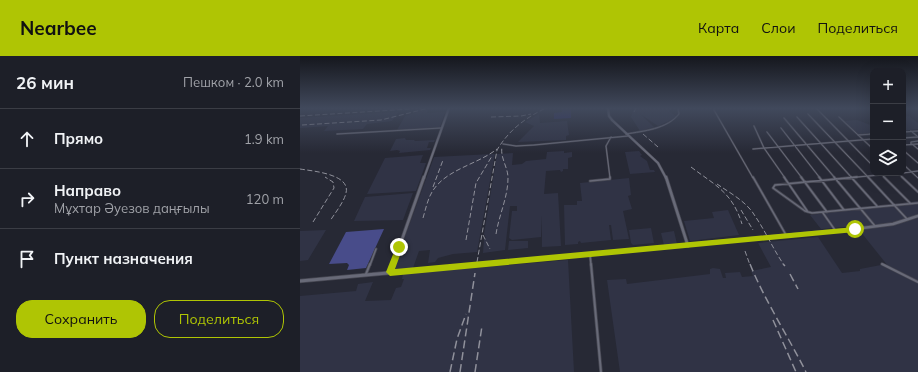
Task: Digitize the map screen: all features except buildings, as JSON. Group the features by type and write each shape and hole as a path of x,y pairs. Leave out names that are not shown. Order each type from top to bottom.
{"main road":[{"path":"390,272 444,123"},
{"path":"615,123 658,163 664,172 688,246"},
{"path":"300,281 836,231 894,224 918,216"}],"street":[{"path":"503,144 516,146 627,135 650,130 666,123"},
{"path":"721,123 787,236"},
{"path":"788,123 837,179 875,226"},
{"path":"802,123 878,206"},
{"path":"816,123 908,219"},
{"path":"830,123 870,163"},
{"path":"845,123 870,146"},
{"path":"754,126 764,148 808,212"},
{"path":"337,134 442,128"},
{"path":"781,128 844,210"},
{"path":"911,131 918,137"},
{"path":"906,132 918,131"},
{"path":"767,132 827,212"},
{"path":"858,135 870,134"},
{"path":"590,181 610,179 606,146 611,137"},
{"path":"906,138 918,137"},
{"path":"752,149 870,139"},
{"path":"912,144 911,142 918,140"},
{"path":"912,144 918,149"},
{"path":"906,145 918,144"},
{"path":"906,152 918,162"},
{"path":"906,167 918,178"},
{"path":"906,172 918,172"},
{"path":"870,176 774,185 773,188 808,212 827,212 918,203"},
{"path":"883,176 910,203"},
{"path":"903,176 918,192"},
{"path":"823,212 836,231"},
{"path":"366,275 376,250"},
{"path":"590,254 601,372"},
{"path":"882,264 918,282"}],"shaded area":[{"path":"300,123 377,123 367,124 363,129 324,131 328,126 300,128"},
{"path":"401,123 441,123 440,127 397,130"},
{"path":"527,123 567,123 569,135 566,136 566,140 518,142 534,126"},
{"path":"635,123 649,123 654,127 640,131"},
{"path":"653,123 665,123 658,126"},
{"path":"847,123 864,123 870,125 870,133 858,134"},
{"path":"906,123 918,123 918,129 906,131"},
{"path":"405,138 406,140 415,141 435,140 434,142 429,142 427,148 431,148 430,150 399,153 400,151 397,150 390,151 396,139"},
{"path":"564,151 564,153 572,152 572,157 568,158 568,169 563,169 561,172 560,170 546,171 544,194 558,193 561,246 542,247 542,215 541,237 512,240 509,238 512,211 517,211 517,206 510,206 505,250 483,253 484,239 486,238 484,234 497,154 513,153 512,165 522,164 526,161 546,159 547,152"},
{"path":"639,151 642,155 640,156 647,161 650,170 654,170 655,172 630,174 625,152"},
{"path":"495,154 477,252 453,254 438,258 435,262 428,263 430,250 419,251 413,268 396,269 394,267 434,157"},
{"path":"423,155 420,163 426,163 416,191 367,194 385,158"},
{"path":"629,178 631,195 628,196 632,209 623,211 629,239 613,240 611,225 609,225 611,240 581,243 580,241 578,244 565,245 564,205 577,205 577,201 582,201 580,183"},
{"path":"413,193 403,220 354,221 365,197"},
{"path":"918,201 918,281 888,266 856,226 821,229 810,215"},
{"path":"728,210 739,235 690,241 684,221 714,218 712,212"},
{"path":"651,228 654,243 633,245 631,243 629,230"},
{"path":"384,229 366,268 347,270 349,265 347,263 329,264 346,232"},
{"path":"326,230 308,260 300,261 300,231"},
{"path":"674,231 677,244 664,245 661,233"},
{"path":"818,237 842,273 860,271 860,269 881,265 918,283 918,372 620,372 607,280 626,279 627,284 710,274 710,269 713,268 720,269 723,278 726,278 725,273 740,272 742,277 753,276 751,271 771,267 758,243"},
{"path":"509,241 528,241 528,248 508,250"},
{"path":"568,260 574,372 300,372 300,296 356,291 358,284 373,282 365,301 391,300 396,288 401,287 404,279 402,279 403,274"}],"railway":[{"path":"302,125 338,123"},
{"path":"477,262 497,150 507,136 521,123"},
{"path":"643,134 658,147"},
{"path":"496,234 508,185 508,174 502,155 502,147"},
{"path":"423,218 430,196 440,182 447,176 497,149"},
{"path":"466,240 476,183 492,156"},
{"path":"433,187 443,160"},
{"path":"691,167 728,197 738,213 742,224"},
{"path":"300,169 321,172 337,178 343,182 346,187 346,193 343,200 330,221"},
{"path":"313,222 334,188 333,182 325,177"},
{"path":"717,184 748,206 763,228 784,265"},
{"path":"741,210 753,230"},
{"path":"483,235 490,249"},
{"path":"745,251 750,265"},
{"path":"750,264 806,372"},
{"path":"460,372 475,273"},
{"path":"790,274 798,289"},
{"path":"450,372 457,339 466,314"},
{"path":"773,320 796,372"},
{"path":"475,372 482,326"}],"route":[{"path":"399,247 390,272 855,229"}]}
